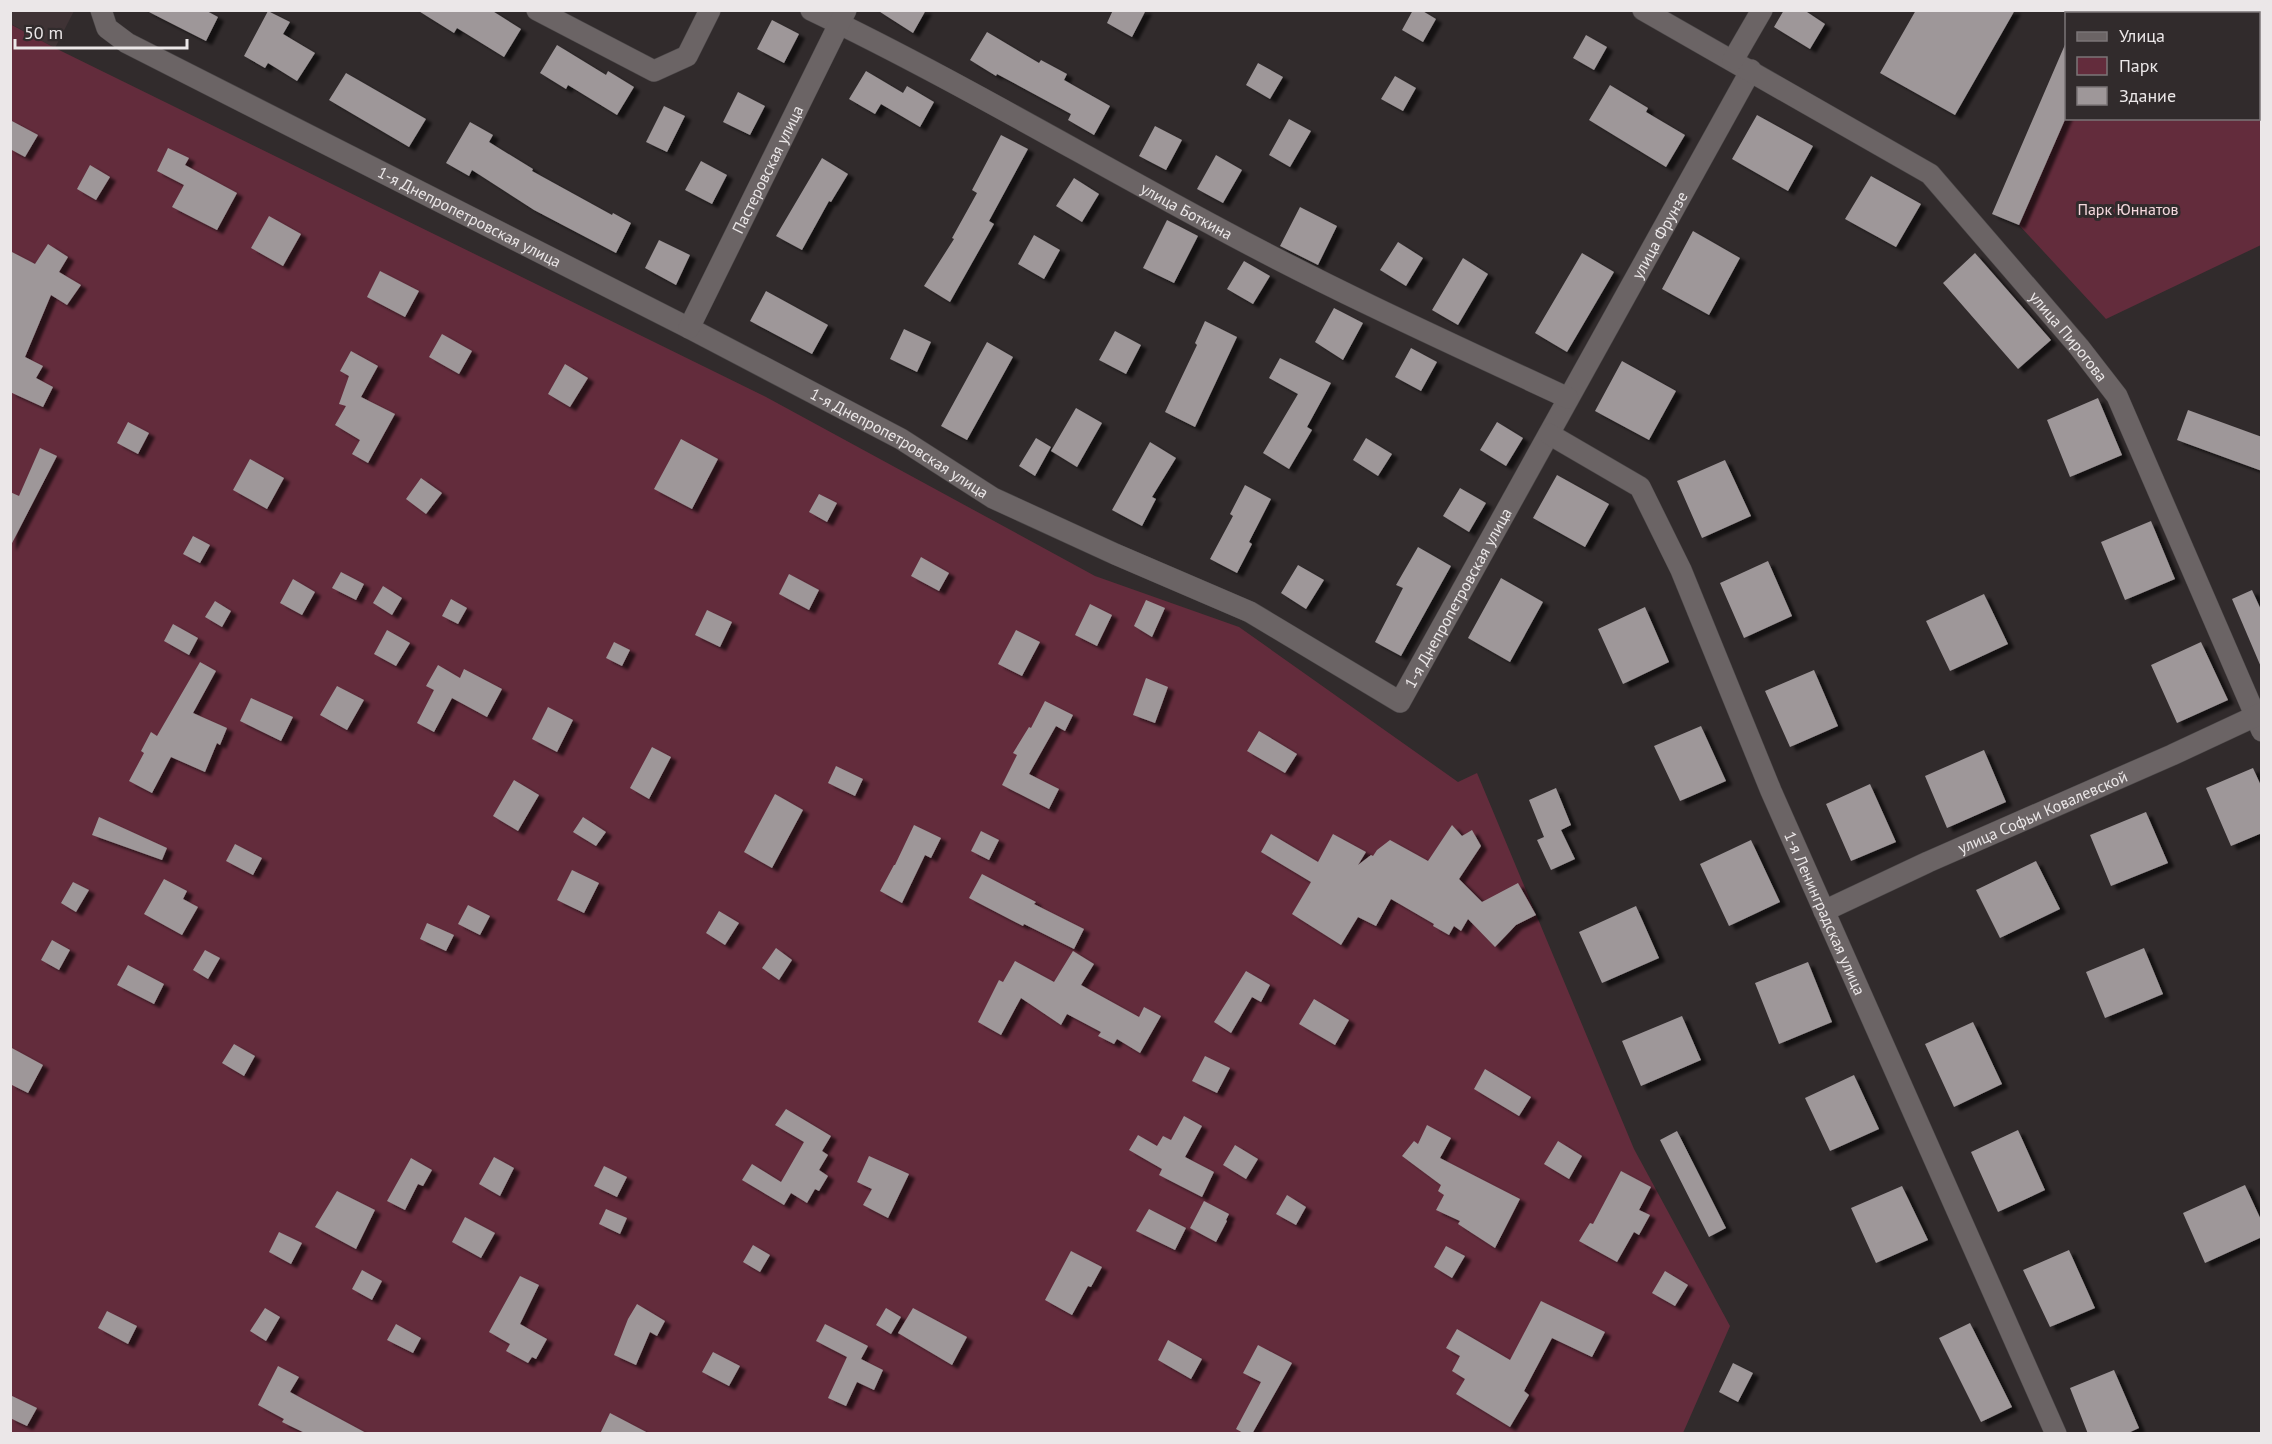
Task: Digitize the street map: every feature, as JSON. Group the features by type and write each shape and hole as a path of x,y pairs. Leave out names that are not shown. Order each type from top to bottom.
{"street":[{"name":"1-я Днепропетровская улица","path":"101,10 107,28 127,43 689,328 901,439 993,498 1250,612 1400,702 1568,398"},
{"path":"537,10 654,71 687,56 710,10"},
{"name":"улица Боткина","path":"810,10 843,17 1024,121 1223,231 1393,316 1568,398"},
{"name":"улица Пирогова","path":"1643,10 1930,174 2079,347 2117,396 2259,720"},
{"name":"улица Фрунзе","path":"1568,398 1742,65 1762,10"},
{"name":"Пастеровская улица","path":"689,328 843,17"},
{"name":"1-я Ленинградская улица","path":"1549,434 1640,487 1681,570 1771,791 2056,1434"},
{"name":"улица Софьи Ковалевской","path":"1824,911 1928,862 2259,720"}],"shaded area":[{"path":"10,11 74,11 55,48 11,24"}],"green space":[{"name":"Парк Юннатов","path":"2261,11 2261,245 2106,319 2019,225 2065,117 2065,120 2260,120 2260,12 2110,12"},
{"path":"10,24 766,397 1095,576 1239,627 1458,782 1477,773 1634,1149 1730,1326 1683,1433 11,1433"}],"building":[{"path":"145,10 205,10 218,17 206,41"},
{"path":"417,10 491,10 521,29 504,57 457,28 454,33"},
{"path":"877,10 926,10 913,33"},
{"path":"1113,10 1146,10 1132,37 1107,23"},
{"path":"1413,10 1421,10 1436,19 1423,42 1402,30"},
{"path":"1784,10 1804,10 1825,24 1810,49 1774,27"},
{"path":"1916,10 2015,10 1955,115 1880,73"},
{"path":"268,11 290,22 283,34 315,53 297,81 268,63 265,68 244,56"},
{"path":"772,20 799,34 784,63 757,49"},
{"path":"987,32 1039,63 1041,60 1067,74 1064,80 1110,106 1094,135 1068,120 1071,114 997,74 996,76 970,60"},
{"path":"1586,35 1607,47 1594,70 1573,58"},
{"path":"557,45 606,75 608,71 634,87 617,115 568,85 566,89 540,73"},
{"path":"2065,45 2065,120 2019,225 1992,214"},
{"path":"1258,63 1283,77 1270,99 1246,85"},
{"path":"866,71 903,93 907,86 934,102 920,127 881,104 875,114 849,99"},
{"path":"346,73 426,119 409,147 329,100"},
{"path":"1395,76 1416,88 1403,111 1381,99"},
{"path":"1610,85 1648,108 1646,112 1685,135 1666,167 1589,120"},
{"path":"738,92 765,106 750,135 723,122"},
{"path":"664,106 685,116 667,152 646,142"},
{"path":"1757,115 1813,146 1788,191 1732,159"},
{"path":"1289,119 1311,131 1290,167 1269,155"},
{"path":"10,120 38,135 25,157 10,149"},
{"path":"470,122 493,135 489,142 533,169 532,171 631,223 616,253 534,210 472,170 469,176 446,163"},
{"path":"1155,126 1182,140 1166,170 1139,156"},
{"path":"1001,135 1028,149 989,221 994,224 950,302 924,286 954,239 952,238 977,193 972,190"},
{"path":"168,148 189,158 185,165 237,193 217,230 172,207 184,185 157,171"},
{"path":"1216,155 1242,170 1223,203 1197,189"},
{"path":"822,158 848,174 831,202 829,201 802,250 776,236"},
{"path":"701,161 727,175 712,204 685,190"},
{"path":"90,165 110,177 96,200 77,189"},
{"path":"1871,176 1921,204 1896,247 1845,219"},
{"path":"1074,178 1099,194 1082,222 1056,206"},
{"path":"1300,207 1337,226 1318,265 1280,246"},
{"path":"269,216 301,234 283,266 251,248"},
{"path":"1167,220 1198,236 1174,283 1143,268"},
{"path":"1693,231 1740,258 1709,315 1662,289"},
{"path":"1034,235 1060,250 1044,279 1018,264"},
{"path":"659,240 690,255 676,285 645,268"},
{"path":"1398,242 1423,258 1406,286 1380,270"},
{"path":"48,244 68,257 59,272 81,285 67,305 51,295 25,357 43,366 36,378 53,387 43,407 10,392 10,251 35,264"},
{"path":"1582,253 1614,272 1567,352 1535,333"},
{"path":"1975,253 2051,340 2018,369 1943,283"},
{"path":"1463,258 1488,274 1458,325 1432,310"},
{"path":"1244,261 1270,276 1253,304 1227,289"},
{"path":"380,271 419,291 405,317 367,297"},
{"path":"766,291 828,325 812,354 750,321"},
{"path":"1334,308 1363,323 1343,360 1315,342"},
{"path":"1205,321 1237,337 1195,427 1165,412 1197,345 1195,343"},
{"path":"904,329 931,342 917,372 890,359"},
{"path":"1115,331 1141,345 1126,374 1099,360"},
{"path":"442,334 472,351 459,374 429,357"},
{"path":"987,342 1013,357 967,440 941,426"},
{"path":"1411,348 1437,362 1421,391 1395,377"},
{"path":"351,351 378,366 361,397 395,414 368,463 352,454 360,440 335,425 346,406 339,404 349,376 340,371"},
{"path":"1280,358 1331,383 1307,427 1312,430 1289,469 1263,453 1298,394 1269,378"},
{"path":"1622,361 1676,391 1649,440 1595,411"},
{"path":"565,364 588,378 570,407 548,394"},
{"path":"2098,398 2122,455 2070,477 2047,420"},
{"path":"1076,408 1102,423 1077,467 1051,451"},
{"path":"2188,410 2262,437 2262,471 2177,440"},
{"path":"128,422 149,433 138,454 117,443"},
{"path":"1497,422 1523,438 1506,466 1480,450"},
{"path":"1036,438 1051,447 1035,476 1019,466"},
{"path":"1366,438 1392,454 1378,476 1353,460"},
{"path":"681,439 718,459 692,509 654,489"},
{"path":"1150,442 1176,458 1152,497 1156,499 1142,526 1112,510"},
{"path":"40,448 57,456 10,547 10,492 19,496"},
{"path":"250,459 284,478 267,509 233,490"},
{"path":"1725,460 1751,516 1702,538 1677,481"},
{"path":"1557,475 1609,504 1585,547 1533,518"},
{"path":"421,478 442,493 426,514 406,499"},
{"path":"1245,485 1271,499 1249,542 1252,544 1237,573 1210,559 1233,516 1230,514"},
{"path":"1460,488 1486,503 1469,532 1443,516"},
{"path":"819,494 837,503 827,522 809,512"},
{"path":"2151,521 2175,579 2125,600 2101,542"},
{"path":"193,536 210,545 200,563 183,554"},
{"path":"1418,547 1451,566 1401,656 1375,642 1403,588 1396,585"},
{"path":"921,557 949,573 939,591 911,576"},
{"path":"1768,561 1792,616 1744,638 1720,583"},
{"path":"1298,565 1324,580 1306,609 1281,593"},
{"path":"341,572 364,584 356,600 332,588"},
{"path":"789,574 819,590 809,610 779,594"},
{"path":"1501,578 1543,602 1510,662 1468,638"},
{"path":"293,579 315,592 302,615 280,603"},
{"path":"383,586 402,598 392,615 373,603"},
{"path":"2252,590 2262,612 2261,667 2232,599"},
{"path":"1984,594 2008,644 1950,671 1926,621"},
{"path":"451,599 467,608 458,624 442,616"},
{"path":"1146,600 1165,608 1152,637 1134,626"},
{"path":"215,601 231,611 222,627 205,617"},
{"path":"1090,604 1112,615 1097,646 1075,635"},
{"path":"1645,607 1669,662 1623,684 1598,629"},
{"path":"707,610 732,622 720,647 695,635"},
{"path":"173,624 198,638 189,655 164,641"},
{"path":"387,630 410,643 396,666 374,654"},
{"path":"1016,630 1040,642 1022,676 998,664"},
{"path":"614,642 630,650 622,666 606,658"},
{"path":"2201,642 2228,700 2177,723 2151,665"},
{"path":"200,662 216,671 193,713 227,728 220,745 217,743 205,772 171,757 152,793 129,781 144,753 141,751 151,732 157,736"},
{"path":"438,665 460,678 464,669 502,689 487,717 452,698 434,732 417,723 434,690 426,686"},
{"path":"1814,670 1838,726 1790,747 1765,691"},
{"path":"1146,678 1168,687 1155,723 1133,715"},
{"path":"337,686 364,700 347,730 320,715"},
{"path":"251,698 293,717 281,741 240,721"},
{"path":"1045,701 1073,715 1065,731 1056,726 1029,774 1059,789 1049,809 1002,785 1017,755 1013,753 1029,727 1031,728"},
{"path":"548,707 573,720 557,752 532,739"},
{"path":"1701,726 1726,781 1680,801 1654,746"},
{"path":"1259,731 1297,754 1285,773 1247,751"},
{"path":"652,747 671,757 649,799 630,788"},
{"path":"1984,750 2006,802 1947,828 1925,776"},
{"path":"836,766 863,779 855,796 828,783"},
{"path":"2253,768 2262,788 2262,833 2231,846 2206,788"},
{"path":"514,780 539,795 518,831 493,816"},
{"path":"1870,784 1896,842 1851,861 1826,804"},
{"path":"1556,788 1571,825 1561,830 1575,859 1551,870 1537,840 1544,837 1529,800"},
{"path":"775,794 803,810 772,868 744,852"},
{"path":"2146,812 2168,863 2111,886 2090,835"},
{"path":"99,817 167,848 162,860 92,835"},
{"path":"583,817 606,832 596,846 573,832"},
{"path":"914,825 941,838 931,858 925,855 902,903 880,891"},
{"path":"1452,825 1462,836 1472,830 1481,846 1459,879 1482,902 1518,883 1536,915 1516,925 1495,947 1468,919 1461,931 1454,926 1449,935 1391,899 1376,926 1358,917 1341,945 1292,914 1311,882 1261,852 1271,834 1318,862 1333,834 1366,852 1358,865 1371,855 1373,856 1390,840 1428,861"},
{"path":"981,831 999,840 989,860 971,851"},
{"path":"1751,840 1780,902 1729,926 1700,864"},
{"path":"235,844 262,858 253,875 226,861"},
{"path":"2036,861 2060,909 2000,938 1976,890"},
{"path":"572,870 599,883 584,913 557,900"},
{"path":"982,874 1084,929 1074,949 969,898"},
{"path":"164,879 187,891 183,899 198,907 182,935 144,914"},
{"path":"73,882 89,890 76,912 61,903"},
{"path":"468,905 490,916 480,935 458,924"},
{"path":"1636,906 1659,958 1602,983 1579,932"},
{"path":"719,911 739,923 725,945 706,933"},
{"path":"427,923 454,935 446,951 420,939"},
{"path":"52,940 70,950 59,970 41,960"},
{"path":"776,948 792,960 779,980 762,968"},
{"path":"2144,948 2163,994 2105,1018 2086,972"},
{"path":"205,950 220,958 208,979 193,970"},
{"path":"1073,951 1094,964 1081,985 1139,1017 1144,1007 1161,1016 1140,1053 1117,1039 1114,1044 1098,1036 1101,1032 1067,1014 1061,1025 1021,998 1001,1035 978,1022 999,980 1003,982 1015,961 1054,982"},
{"path":"1808,962 1832,1022 1779,1044 1755,983"},
{"path":"128,965 164,984 154,1004 117,985"},
{"path":"1246,971 1270,985 1261,1002 1252,997 1231,1033 1214,1022"},
{"path":"1314,999 1349,1020 1335,1045 1299,1024"},
{"path":"1682,1016 1701,1060 1641,1086 1622,1041"},
{"path":"1973,1022 2002,1084 1954,1107 1925,1044"},
{"path":"234,1044 255,1056 244,1076 222,1063"},
{"path":"10,1047 43,1065 28,1093 10,1084"},
{"path":"1205,1056 1230,1068 1217,1093 1192,1081"},
{"path":"1485,1069 1531,1097 1519,1116 1474,1089"},
{"path":"1854,1075 1879,1129 1830,1151 1805,1098"},
{"path":"786,1109 831,1136 822,1151 828,1155 819,1170 828,1176 819,1191 815,1189 807,1203 791,1193 784,1205 742,1180 752,1164 781,1182 804,1142 775,1125"},
{"path":"1184,1116 1202,1126 1185,1157 1214,1172 1202,1197 1159,1175 1162,1169 1129,1150 1138,1135 1157,1146 1163,1136 1171,1140"},
{"path":"1427,1125 1451,1138 1440,1158 1520,1199 1495,1248 1458,1224 1460,1221 1436,1210 1444,1195 1438,1191 1441,1185 1402,1156 1414,1141 1418,1144"},
{"path":"2018,1130 2045,1190 1998,1212 1971,1152"},
{"path":"1677,1131 1726,1228 1709,1237 1660,1140"},
{"path":"1558,1141 1582,1156 1569,1179 1544,1164"},
{"path":"1235,1145 1258,1159 1246,1179 1223,1165"},
{"path":"869,1156 909,1174 888,1218 863,1205 872,1189 857,1182"},
{"path":"494,1157 514,1168 500,1196 479,1184"},
{"path":"411,1158 432,1170 423,1186 418,1184 405,1210 387,1201"},
{"path":"604,1166 627,1177 617,1197 594,1186"},
{"path":"1621,1171 1651,1187 1639,1210 1650,1215 1639,1235 1634,1232 1617,1262 1579,1241 1590,1223 1593,1224"},
{"path":"2245,1185 2262,1222 2262,1237 2205,1263 2183,1213"},
{"path":"1902,1186 1928,1240 1876,1263 1851,1208"},
{"path":"337,1191 375,1210 356,1249 315,1227"},
{"path":"1287,1195 1306,1207 1296,1225 1276,1214"},
{"path":"1204,1201 1229,1214 1216,1242 1190,1228"},
{"path":"606,1209 627,1218 620,1234 599,1224"},
{"path":"1149,1209 1186,1228 1175,1250 1136,1231"},
{"path":"465,1217 495,1233 481,1258 452,1242"},
{"path":"279,1232 302,1243 291,1264 269,1252"},
{"path":"753,1245 770,1255 760,1272 743,1262"},
{"path":"1446,1246 1465,1256 1452,1278 1434,1267"},
{"path":"2069,1250 2095,1308 2050,1327 2023,1270"},
{"path":"1071,1251 1102,1267 1091,1287 1088,1286 1072,1315 1045,1300"},
{"path":"362,1270 382,1281 372,1300 352,1289"},
{"path":"1665,1271 1688,1285 1675,1306 1652,1293"},
{"path":"520,1276 539,1285 520,1324 547,1339 536,1359 532,1357 528,1363 506,1351 510,1344 489,1332"},
{"path":"1541,1301 1605,1332 1592,1357 1552,1338 1524,1391 1529,1395 1510,1427 1456,1394 1465,1379 1452,1371 1460,1356 1446,1348 1457,1329 1510,1360"},
{"path":"637,1304 665,1321 657,1336 650,1332 636,1365 614,1355 628,1319"},
{"path":"265,1308 280,1317 266,1341 250,1331"},
{"path":"886,1308 901,1317 891,1334 876,1325"},
{"path":"913,1308 967,1337 952,1365 898,1333"},
{"path":"107,1311 137,1326 128,1344 98,1328"},
{"path":"1970,1323 2012,1407 1981,1422 1939,1338"},
{"path":"396,1324 421,1338 413,1353 387,1340"},
{"path":"825,1324 868,1346 861,1359 883,1370 874,1390 857,1382 846,1406 828,1398 847,1357 816,1341"},
{"path":"1168,1340 1202,1359 1191,1379 1158,1360"},
{"path":"1258,1345 1292,1363 1252,1434 1245,1434 1236,1429 1261,1382 1243,1373"},
{"path":"713,1352 740,1366 729,1386 702,1372"},
{"path":"1733,1363 1753,1373 1738,1402 1719,1392"},
{"path":"278,1366 299,1377 290,1392 368,1434 307,1434 282,1422 284,1419 258,1405"},
{"path":"2114,1370 2139,1428 2126,1434 2088,1434 2070,1388"},
{"path":"10,1395 37,1408 27,1426 10,1418"},
{"path":"610,1413 650,1434 600,1434"}]}
